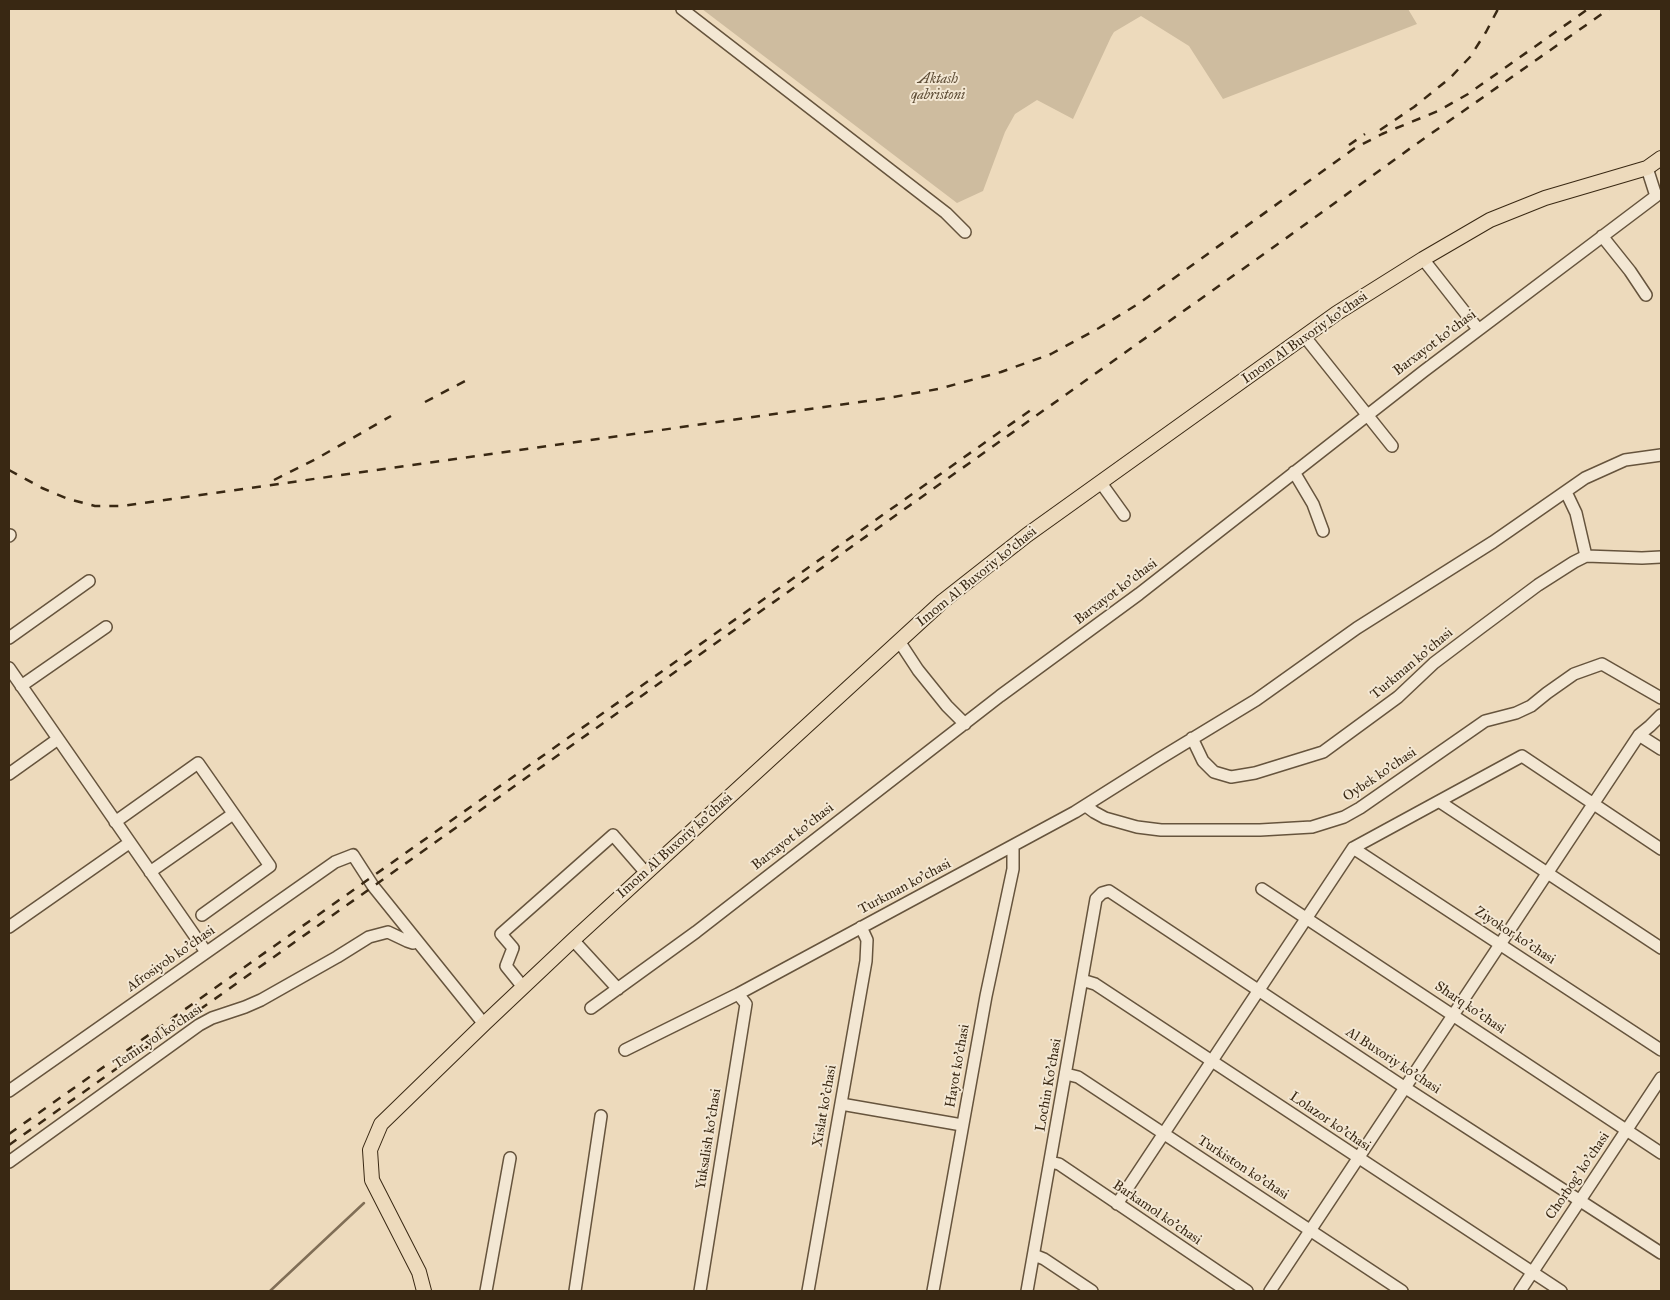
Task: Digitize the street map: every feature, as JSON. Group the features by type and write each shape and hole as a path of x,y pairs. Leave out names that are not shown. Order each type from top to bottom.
{"main road":[{"name":"Imom Al Buxoriy ko'chasi","path":"424,1291 419,1272 372,1180 370,1150 381,1124 573,940 899,641 943,601 1027,536 1337,313 1490,220 1545,198 1653,174 1661,158"}],"street":[{"path":"682,9 946,213 965,232"},
{"path":"1653,174 1659,197"},
{"name":"Barxayot ko'chasi","path":"590,1008 696,932 965,724 1136,596 1478,329 1602,236 1659,197"},
{"path":"1602,236 1630,270 1646,295"},
{"path":"1423,259 1478,329"},
{"path":"1305,337 1392,446"},
{"name":"Turkman ko'chasi","path":"625,1050 738,994 1086,806 1192,738 1256,700 1357,628 1493,542 1585,478 1625,460 1661,455"},
{"path":"1294,472 1313,504 1323,531"},
{"path":"1101,483 1124,515"},
{"path":"1566,492 1576,513 1586,556 1661,557"},
{"name":"Turkman ko'chasi","path":"1192,738 1203,761 1214,772 1231,776 1255,772 1323,752 1398,697 1434,663 1523,596 1586,556"},
{"path":"9,638 88,581"},
{"path":"21,686 106,627"},
{"path":"899,641 918,670 947,706 965,724"},
{"name":"Oybek ko'chasi","path":"1086,806 1105,818 1137,827 1161,830 1260,830 1312,827 1344,817 1360,808 1485,721 1516,713 1531,706 1574,674 1602,664 1661,698"},
{"path":"9,668 206,952"},
{"path":"1270,1291 1404,1086 1639,735 1661,715"},
{"path":"1639,735 1661,749"},
{"path":"9,774 58,739"},
{"path":"1116,1204 1353,848 1522,756 1661,849"},
{"path":"115,822 198,763 270,866 202,915"},
{"path":"1440,802 1661,948"},
{"path":"150,872 234,814"},
{"path":"524,987 506,966 513,948 502,934 613,834 646,873"},
{"path":"9,927 129,843"},
{"name":"Hayot ko'chasi","path":"933,1291 986,996 1013,869 1013,846"},
{"name":"Ziyokor ko'chasi","path":"1353,848 1661,1050"},
{"name":"Afrosiyob ko'chasi","path":"9,1091 335,862 353,855 373,886 417,941"},
{"name":"Sharq ko'chasi","path":"1262,889 1661,1153"},
{"name":"Lochin Ko'chasi","path":"1027,1291 1096,899 1102,893 1109,891"},
{"name":"Al Buxoriy ko'chasi","path":"1109,891 1661,1253"},
{"name":"Xislat ko'chasi","path":"808,1291 866,961 867,940 861,927"},
{"name":"Temir yol ko'chasi","path":"9,1162 206,1021 261,1000 337,958 369,937 388,932 413,943 417,941"},
{"path":"573,940 618,989"},
{"path":"417,941 484,1024"},
{"name":"Lolazor ko'chasi","path":"1082,980 1094,984 1561,1291"},
{"name":"Yuksalish ko'chasi","path":"700,1291 746,1004 738,994"},
{"name":"Turkiston ko'chasi","path":"1066,1074 1078,1076 1402,1291"},
{"name":"Chorbog' ko'chasi","path":"1520,1291 1661,1078"},
{"path":"841,1104 962,1125"},
{"path":"574,1291 601,1116"},
{"path":"486,1291 510,1158"},
{"name":"Barkamol ko'chasi","path":"1050,1162 1058,1164 1247,1291"},
{"path":"1034,1255 1044,1259 1092,1291"}],"green space":[{"name":"Aktash qabristoni","path":"702,9 1408,9 1417,24 1223,99 1189,46 1141,16 1114,32 1073,119 1037,100 1015,114 1005,132 983,191 957,203"}],"waterway":[{"path":"270,1291 364,1203"}],"railway":[{"path":"1380,130 1414,107 1450,78 1470,57 1498,9"},
{"path":"9,470 42,488 68,499 95,506 122,506 888,398 938,389 1001,372 1051,354 1138,304 1355,148 1382,134 1438,111 1468,94 1588,9"},
{"path":"9,1145 1412,147 1609,9"},
{"path":"1349,145 1365,134"},
{"path":"425,402 467,380"},
{"path":"9,1134 1035,407"},
{"path":"274,480 316,459 391,416"}]}
